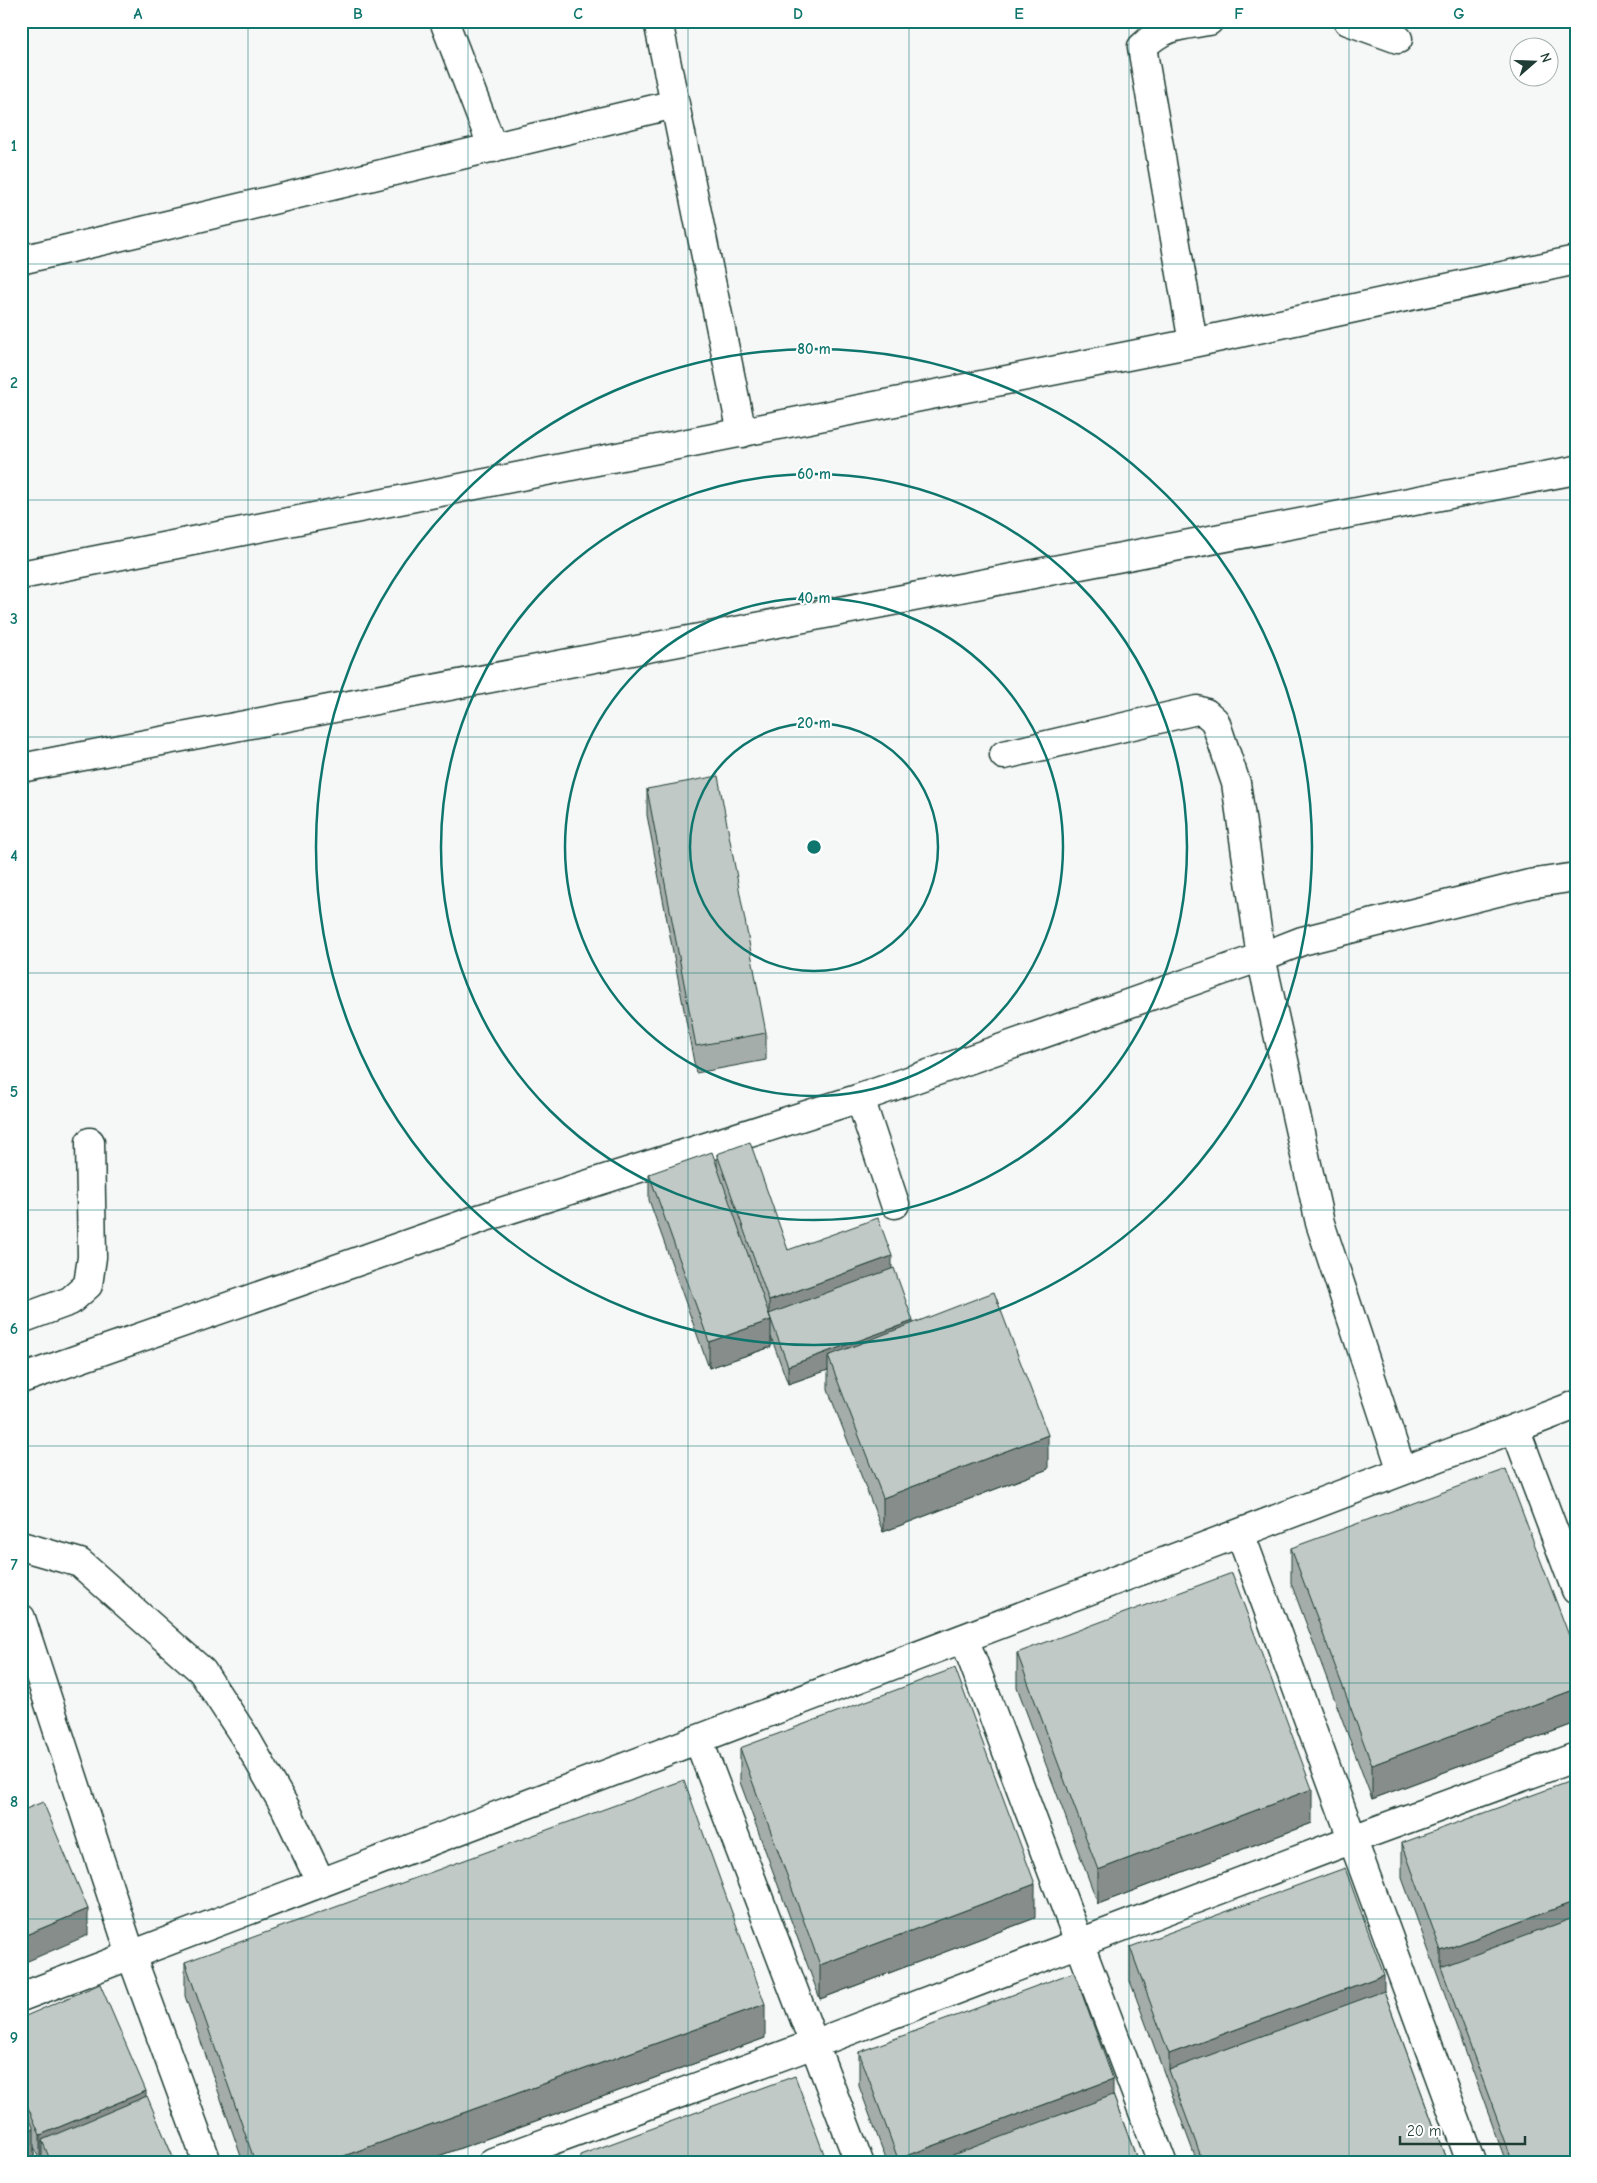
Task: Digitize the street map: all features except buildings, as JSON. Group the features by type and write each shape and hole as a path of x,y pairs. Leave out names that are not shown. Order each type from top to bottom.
{"street":[{"path":"444,21 493,148"},
{"path":"658,21 742,433"},
{"path":"1193,343 1142,47 1169,27 1209,21"},
{"path":"1348,21 1398,39"},
{"path":"21,260 675,104"},
{"path":"21,575 1193,343 1576,260"},
{"path":"21,768 1576,470"},
{"path":"1004,755 1197,710 1206,713 1215,720 1236,783 1261,957 1320,1223 1402,1471"},
{"path":"21,1379 482,1218 860,1098 1302,941 1529,884 1576,877"},
{"path":"860,1098 895,1204"},
{"path":"21,1319 70,1301 88,1284 92,1257 90,1142"},
{"path":"21,1997 1576,1405"},
{"path":"1515,1428 1576,1590"},
{"path":"1240,1532 1471,2162"},
{"path":"21,1546 80,1564 202,1671 250,1744 285,1807 321,1883"},
{"path":"21,1618 131,1955 207,2162"},
{"path":"964,1638 1162,2162"},
{"path":"698,1739 859,2162"},
{"path":"493,2162 538,2154 814,2044 1353,1839 1576,1757"}]}
